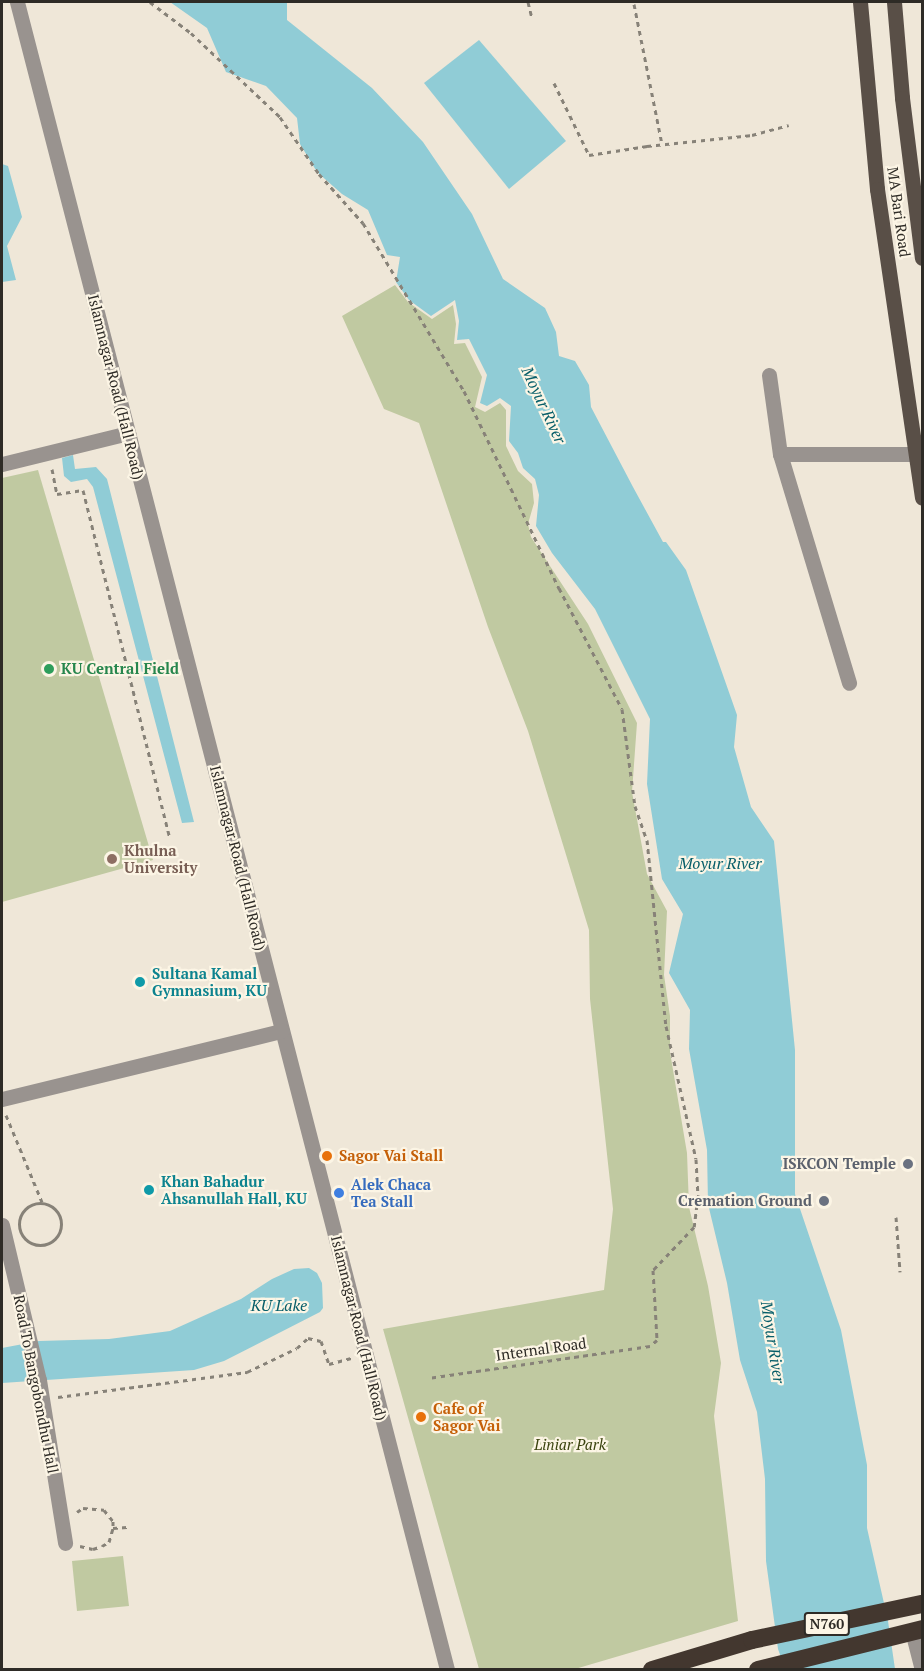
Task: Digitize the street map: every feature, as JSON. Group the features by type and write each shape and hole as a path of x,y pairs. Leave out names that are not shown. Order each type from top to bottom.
{"highway":[{"name":"N760","path":"652,1670 752,1640 922,1604"},
{"name":"N760","path":"760,1669 912,1631"}],"main road":[{"name":"MA Bari Road","path":"860,2 877,189 922,498"},
{"name":"MA Bari Road","path":"894,2 902,98 922,258"}],"street":[{"name":"Islamnagar Road (Hall Road)","path":"17,2 447,1670"},
{"path":"769,375 780,454 849,683"},
{"path":"2,464 128,433"},
{"path":"780,454 916,454"},
{"path":"2,1099 282,1031"},
{"name":"Road To Bangobondhu Hall","path":"2,1225 39,1380 70,1543"},
{"path":"912,1631 922,1670"}],"path":[{"name":"Internal Road","path":"150,2 191,33 280,117 319,174 363,223 464,391 559,588 622,709 635,806 647,840 666,1026 696,1159 698,1196 694,1227 652,1270 657,1340 647,1347 428,1378"},
{"path":"528,2 532,18"},
{"path":"634,4 663,144"},
{"path":"554,83 589,155 663,144 752,135 789,125"},
{"path":"49,452 57,494 82,490 169,836"},
{"path":"6,1115 42,1202 56,1209 62,1223 57,1237 45,1246 29,1244 19,1233 18,1218 27,1206 42,1202"},
{"path":"896,1217 900,1272"},
{"path":"42,1398 247,1372 297,1348 308,1338 321,1341 329,1364 366,1355"},
{"path":"70,1543 82,1547 102,1546 109,1542 113,1528 113,1521 104,1509 83,1508 72,1518"},
{"path":"113,1528 128,1527"}],"green space":[{"name":"Liniar Park","path":"395,285 408,302 432,319 453,305 456,324 454,344 465,343 482,377 475,407 485,412 500,403 506,410 506,446 518,471 532,484 534,503 528,524 531,537 588,624 637,723 632,792 647,874 667,911 664,975 670,1016 670,1052 687,1153 689,1207 708,1286 721,1363 714,1416 738,1621 575,1669 479,1669 383,1329 604,1290 613,1209 590,999 589,930 528,731 488,627 419,423 384,409 342,316"},
{"name":"KU Central Field","path":"38,470 153,860 2,902 2,478"},
{"path":"123,1556 129,1606 77,1611 72,1561"}],"water":[{"name":"Moyur River","path":"170,2 287,2 287,20 372,88 423,142 472,214 503,279 545,308 556,332 559,356 575,361 589,385 591,407 633,487 663,542 666,542 686,570 737,715 734,747 751,807 774,841 795,1050 795,1194 841,1330 867,1465 867,1528 888,1621 895,1669 785,1669 778,1649 766,1561 765,1479 757,1412 740,1360 727,1283 708,1204 707,1150 689,1049 690,1010 669,973 683,914 662,879 647,784 650,719 595,609 552,553 536,526 539,495 535,479 523,468 518,453 509,441 511,406 500,398 487,406 480,403 487,375 469,339 457,340 459,321 455,300 431,316 409,300 396,282 400,257 387,255 368,210 342,194 317,172 300,144 297,118 266,86 226,72 207,28"},
{"path":"479,40 566,141 509,189 424,83"},
{"path":"2,164 8,166 22,217 7,246 16,280 2,282"},
{"path":"73,455 75,469 96,467 107,479 194,822 182,823 93,487 87,479 71,482 64,476 62,458"},
{"name":"KU Lake","path":"309,1268 317,1273 322,1283 323,1308 320,1312 224,1361 194,1370 2,1383 2,1348 39,1341 109,1339 170,1331 241,1299 272,1279 294,1269"}],"place":[{"name":"KU Central Field","path":"49,669"},
{"name":"Khulna University","path":"112,859"},
{"name":"Sultana Kamal Gymnasium, KU","path":"140,982"},
{"name":"Sagor Vai Stall","path":"327,1156"},
{"name":"ISKCON Temple","path":"908,1164"},
{"name":"Khan Bahadur Ahsanullah Hall, KU","path":"149,1190"},
{"name":"Alek Chaca Tea Stall","path":"339,1193"},
{"name":"Cremation Ground","path":"824,1201"},
{"name":"Cafe of Sagor Vai","path":"421,1417"}]}
